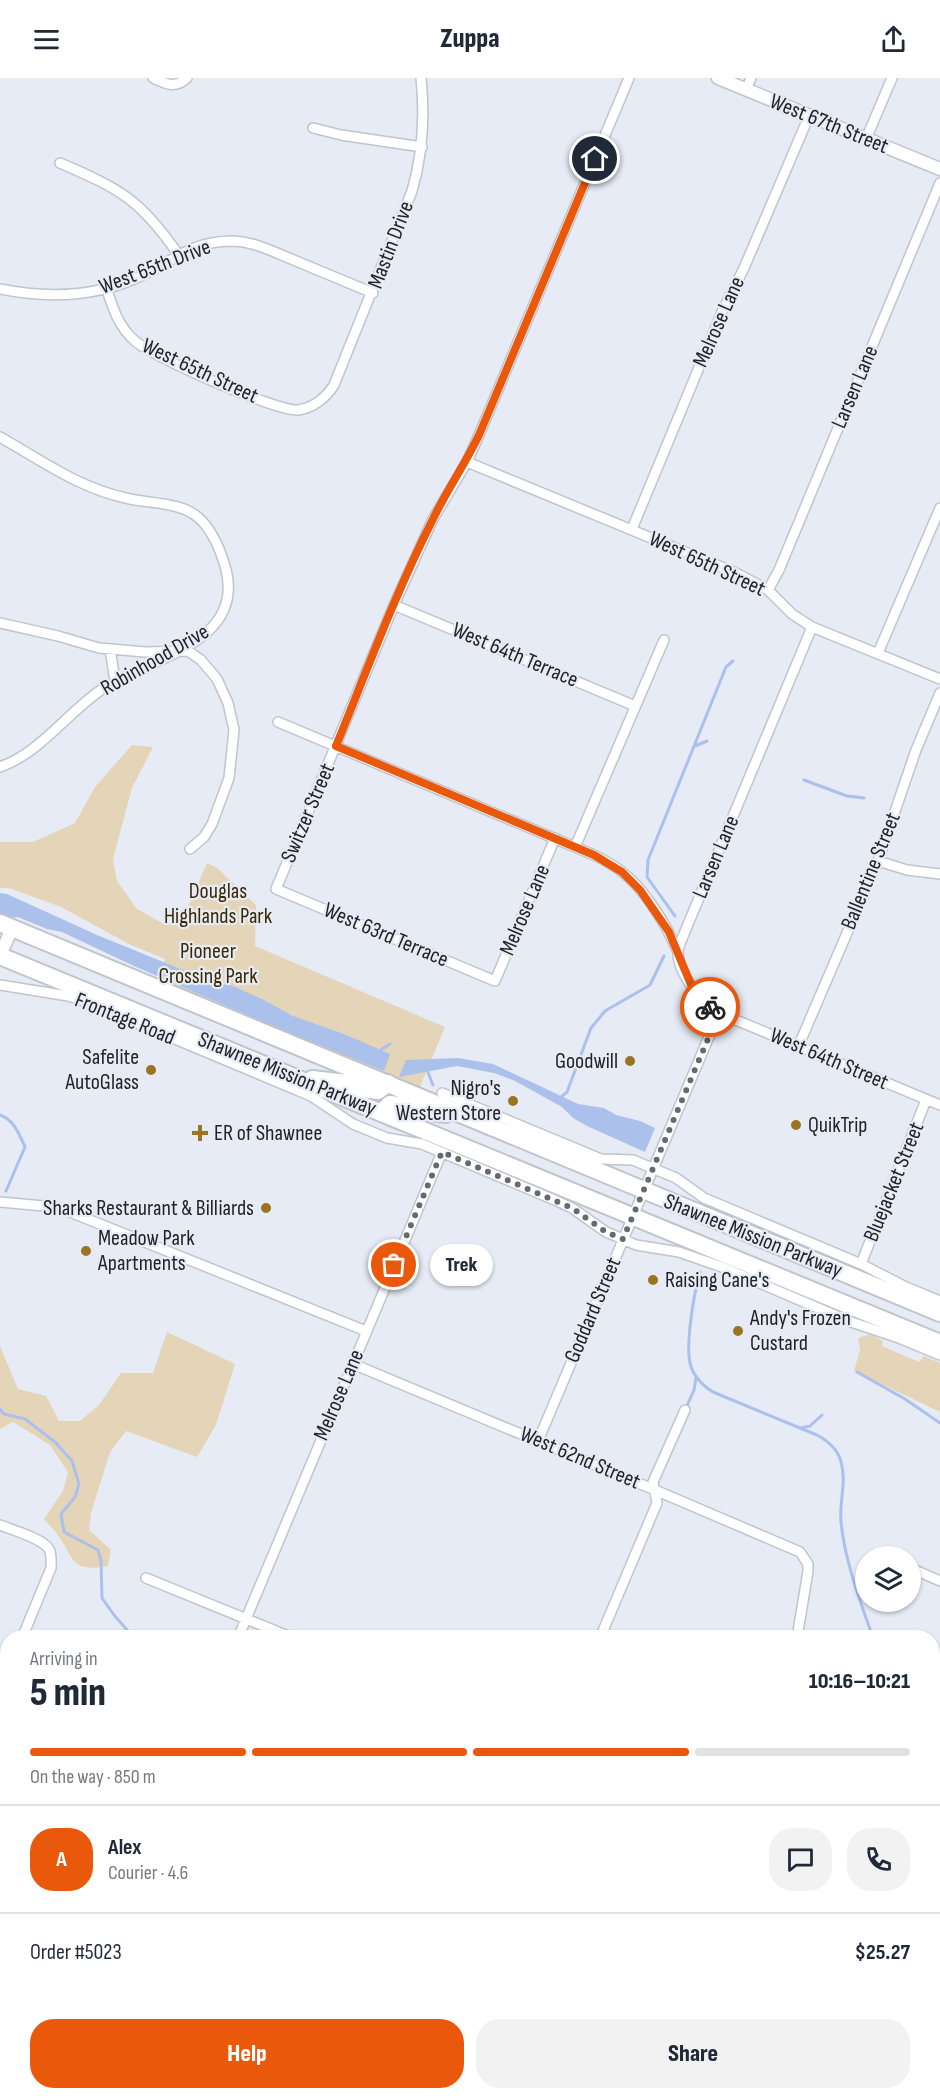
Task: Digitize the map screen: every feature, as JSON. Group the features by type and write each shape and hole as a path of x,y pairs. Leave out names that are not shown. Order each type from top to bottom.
{"highway":[{"name":"Shawnee Mission Parkway","path":"6,926 940,1313"},
{"name":"Shawnee Mission Parkway","path":"0,956 940,1343"},
{"path":"292,1077 347,1083 362,1089 378,1091 388,1083"},
{"path":"414,1094 442,1093"},
{"path":"381,1113 390,1104 414,1110 465,1116"}],"street":[{"path":"153,78 170,85 177,85 185,80"},
{"name":"Mastin Drive","path":"321,400 334,385 373,293 419,169 424,111 421,78"},
{"name":"Switzer Street","path":"276,889 394,605 433,519 467,462 628,78"},
{"name":"West 67th Street","path":"718,78 748,84 809,116 940,170"},
{"path":"866,139 891,78"},
{"name":"Melrose Lane","path":"632,529 722,312 744,268 809,116"},
{"path":"313,128 341,135 422,147"},
{"path":"60,163 100,180 135,202 151,218 178,254"},
{"name":"Larsen Lane","path":"768,590 779,570 940,183"},
{"name":"West 65th Drive","path":"0,289 24,294 50,295 106,290 141,276 178,254 213,243 238,242 254,244 373,293"},
{"name":"West 65th Street","path":"106,290 115,315 123,328 133,340 154,354 285,409 309,407 321,400"},
{"name":"Robinhood Drive","path":"0,437 83,485 110,494 188,510 208,528 216,542 228,578 226,608 211,629 178,650 115,681 76,709 23,756 0,767"},
{"name":"West 65th Street","path":"467,462 736,573 768,590 792,614 812,627 940,679"},
{"path":"878,653 940,508"},
{"name":"West 64th Terrace","path":"394,605 635,706"},
{"path":"0,623 110,649 145,652 188,651 201,660 217,679 228,703 234,730 229,778 212,824 204,837 190,849"},
{"name":"Larsen Lane","path":"678,952 812,627"},
{"name":"Melrose Lane","path":"575,847 664,640"},
{"path":"110,649 115,681"},
{"name":"Ballentine Street","path":"798,1047 878,861 916,750 940,693"},
{"path":"278,722 555,838 613,865 633,881 669,932 692,987 709,1006 719,1013"},
{"name":"Melrose Lane","path":"495,981 555,838"},
{"path":"878,861 907,870 940,874"},
{"name":"West 63rd Terrace","path":"276,889 495,981"},
{"path":"0,956 6,926"},
{"name":"Frontage Road","path":"0,985 68,996 84,1001 311,1096 342,1118 373,1132 401,1142 422,1144 572,1208 606,1232 636,1245 679,1252 851,1322 940,1355"},
{"name":"West 64th Street","path":"719,1013 940,1105"},
{"name":"Goddard Street","path":"538,1441 719,1013"},
{"path":"442,1093 601,1159 625,1158 654,1168 676,1178 704,1198 861,1264 940,1301"},
{"name":"Bluejacket Street","path":"861,1264 926,1100"},
{"path":"373,1132 381,1113"},
{"name":"Melrose Lane","path":"241,1630 442,1152"},
{"path":"0,1202 65,1210 366,1331"},
{"name":"West 62nd Street","path":"352,1364 800,1552 808,1571 798,1630"},
{"path":"603,1630 657,1503 653,1482 685,1410"},
{"path":"0,1525 40,1541 48,1548 51,1558 51,1568 25,1630"},
{"path":"921,1573 940,1581"},
{"path":"146,1578 274,1630"}],"green space":[{"path":"132,745 153,747 132,788 113,859 117,881 137,909 166,925 184,917 207,863 217,868 256,905 255,946 445,1027 419,1089 157,979 165,959 131,945 61,907 9,888 0,888 0,842 33,842 75,823 95,787"},
{"path":"167,1332 235,1364 216,1425 197,1457 126,1431 110,1452 91,1513 89,1530 111,1550 108,1566 95,1568 79,1565 44,1519 63,1491 68,1472 50,1445 13,1422 0,1429 0,1346 18,1389 46,1396 59,1421 80,1421 99,1405 121,1373 153,1373"},
{"path":"870,1334 883,1341 882,1346 919,1362 924,1356 940,1363 940,1412 854,1371 860,1350 858,1338"}],"water":[{"path":"0,893 188,972 235,987 293,1016 344,1034 390,1054 384,1071 261,1021 62,932 47,929 18,917 10,918 0,914"},
{"path":"458,1058 493,1064 578,1104 604,1108 616,1115 640,1121 655,1128 645,1152 587,1126 573,1118 562,1107 515,1081 494,1073 457,1066 399,1077 406,1060"}],"waterway":[{"path":"675,916 647,877 648,860 726,667 733,661"},
{"path":"695,746 707,741"},
{"path":"804,780 847,796 864,798"},
{"path":"560,1098 567,1092 591,1028 605,1011 650,985 664,956"},
{"path":"379,1051 390,1044"},
{"path":"426,1067 433,1085"},
{"path":"0,1115 13,1124 25,1147 6,1191"},
{"path":"700,1272 689,1337 689,1356 693,1372 704,1386 713,1392 817,1435 835,1449 843,1469 841,1514 843,1537 854,1581 870,1630"},
{"path":"857,1372 905,1399 940,1423"},
{"path":"686,1408 694,1390 696,1378"},
{"path":"0,1409 4,1414 25,1419 55,1442 72,1461 79,1484 75,1497 61,1514 64,1532 98,1550 101,1560 102,1598 127,1630"},
{"path":"801,1428 810,1426 822,1415"}],"way so far":[{"path":"394,1265 442,1152 572,1208 606,1232 623,1239 719,1013 710,1007"}],"place":[{"name":"Goodwill","path":"630,1061"},
{"name":"Safelite AutoGlass","path":"151,1070"},
{"name":"Nigro's Western Store","path":"513,1101"},
{"name":"QuikTrip","path":"796,1125"},
{"name":"ER of Shawnee","path":"200,1133"},
{"name":"Sharks Restaurant & Billiards","path":"266,1208"},
{"name":"Meadow Park Apartments","path":"86,1251"},
{"name":"Trek","path":"394,1265"},
{"name":"Raising Cane's","path":"653,1280"},
{"name":"Andy's Frozen Custard","path":"738,1331"}],"route":[{"path":"595,159 479,435 467,462 433,519 336,746 613,865 633,881 669,932 692,987 710,1007"}],"park label":[{"name":"Douglas Highlands Park","path":"218,904"},
{"name":"Pioneer Crossing Park","path":"208,964"}]}
